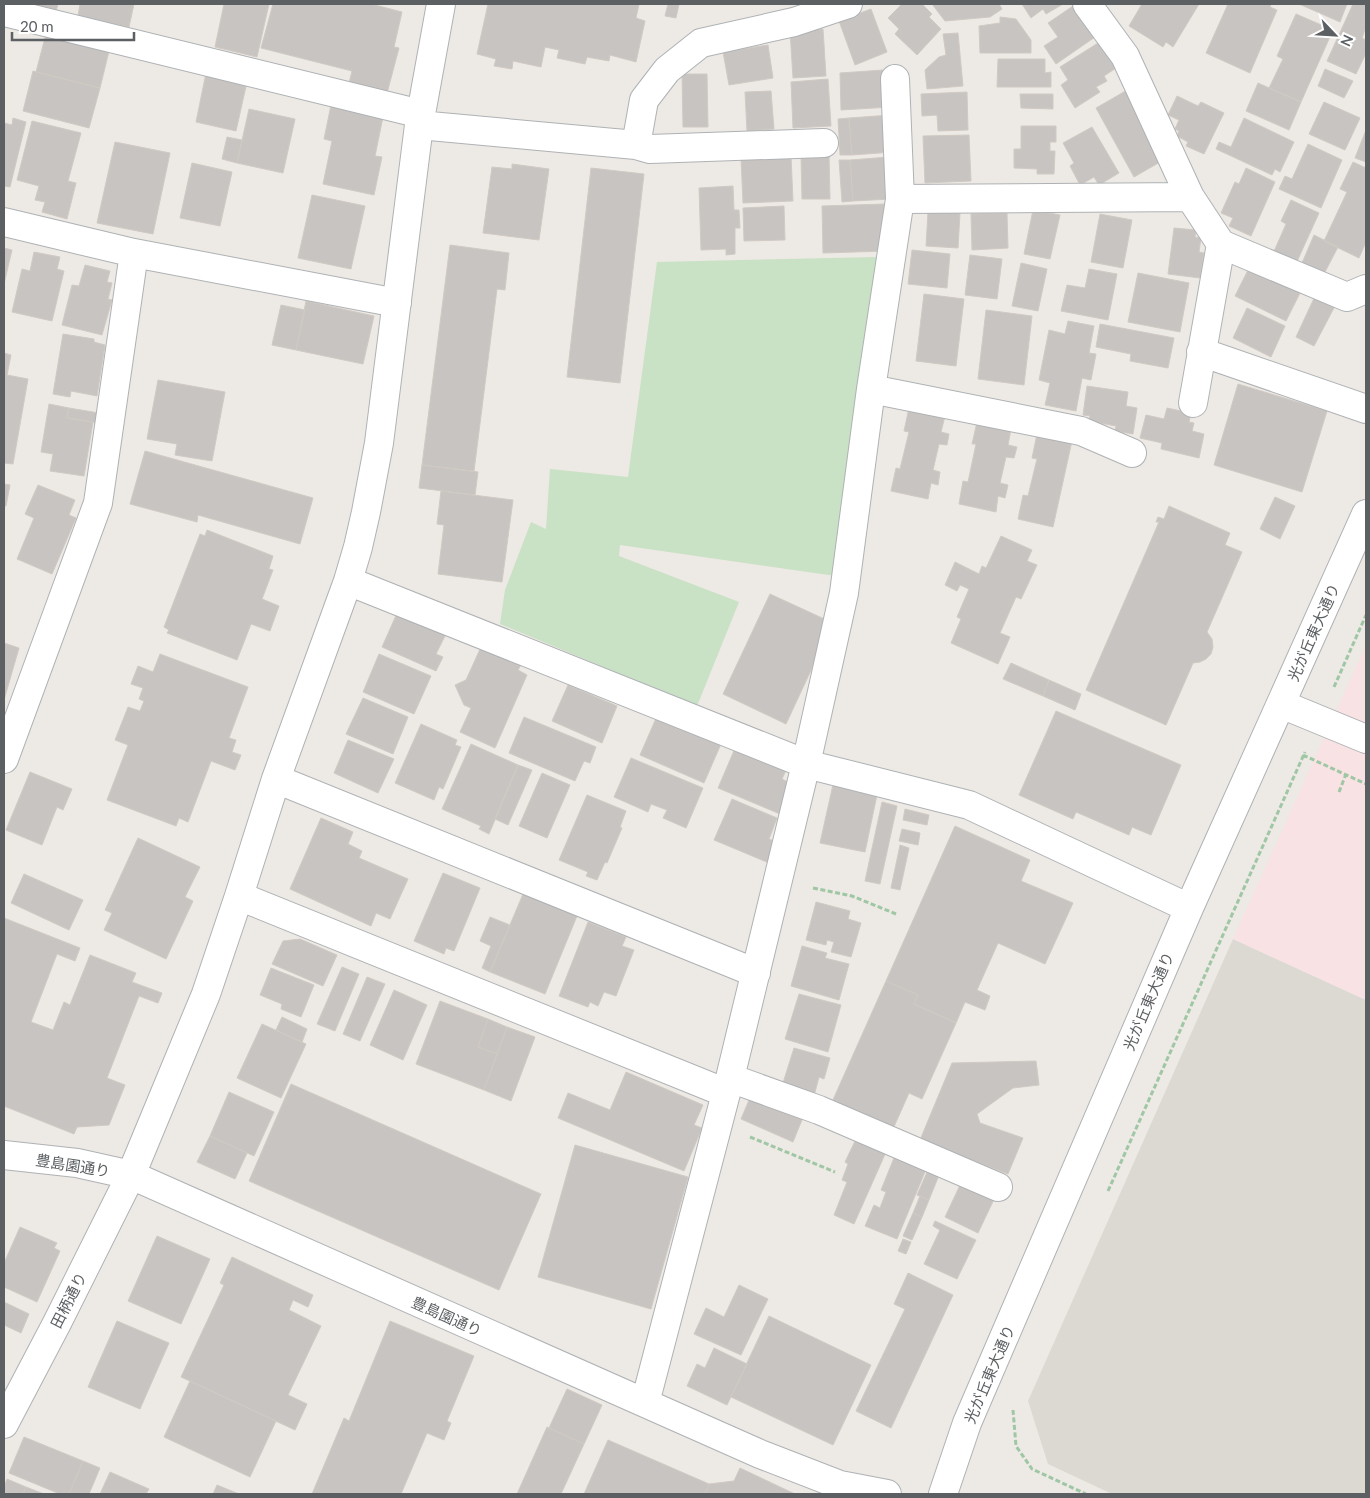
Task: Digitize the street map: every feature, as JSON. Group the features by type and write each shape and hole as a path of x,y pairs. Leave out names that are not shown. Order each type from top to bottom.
{"street":[{"name":"田柄通り","path":"4,1424 57,1324 131,1175 206,994 276,779 348,581 358,547 373,478 420,120 441,4"},
{"path":"636,145 644,100 667,70 701,43 794,22 848,4"},
{"path":"1087,4 1125,56 1190,197 1221,244 1347,297 1366,289"},
{"path":"4,12 420,120 636,145 650,149 824,143"},
{"path":"644,1403 756,973 844,594 871,389 900,199 896,79"},
{"path":"900,199 1190,197"},
{"path":"4,222 134,253 397,303"},
{"path":"1193,403 1221,244"},
{"path":"4,759 98,503 134,253"},
{"path":"1202,352 1366,409"},
{"path":"871,389 1081,430 1132,453"},
{"name":"光が丘東大通り","path":"943,1494 967,1423 1189,908 1366,514"},
{"path":"348,581 806,764 969,805 1189,908"},
{"path":"1281,704 1363,737"},
{"path":"276,779 756,973"},
{"path":"239,896 728,1086 819,1110 998,1187"},
{"name":"豊島園通り","path":"4,1156 77,1163 131,1175 760,1454 840,1485 887,1494"}],"path":[{"path":"1106,1198 1366,615"},
{"path":"1303,755 1366,784"},
{"path":"1339,792 1346,774"},
{"path":"778,880 852,896 896,914"},
{"path":"718,1124 835,1172"},
{"path":"1013,1406 1016,1446 1032,1469 1086,1494"}],"shaded area":[{"path":"1366,645 1366,1000 1233,939"},
{"path":"1233,939 1366,1000 1366,1494 1112,1494 1048,1464 1028,1401"}],"green space":[{"path":"878,257 836,576 620,545 619,556 739,602 697,706 500,624 505,590 531,522 546,529 550,469 628,477 657,262"}],"building":[{"path":"26,4 58,4 55,16"},
{"path":"80,4 134,4 129,27 78,16"},
{"path":"224,4 269,4 257,57 215,47"},
{"path":"273,4 371,4 402,12 394,47 399,48 386,97 348,87 352,71 261,48"},
{"path":"488,4 639,4 636,18 645,21 636,62 610,55 609,61 587,57 585,64 557,58 559,50 545,47 541,67 513,61 512,69 494,66 496,59 477,54"},
{"path":"668,4 679,4 676,18 665,16"},
{"path":"902,4 922,4 932,14 929,17 941,29 917,55 895,34 899,29 888,18"},
{"path":"932,4 999,4 1002,9 990,17 945,21"},
{"path":"1022,4 1063,4 1046,14 1043,9 1031,18"},
{"path":"1076,4 1098,35 1056,64 1044,46 1058,37 1048,23"},
{"path":"1142,4 1199,4 1173,47 1166,42 1163,47 1129,26"},
{"path":"1228,4 1271,4 1270,7 1277,10 1250,73 1206,53"},
{"path":"1299,4 1347,4 1340,22"},
{"path":"1353,4 1366,4 1366,27 1362,38 1366,40 1366,53 1356,74 1327,61"},
{"path":"871,9 887,52 855,65 839,21"},
{"path":"1296,14 1333,30 1301,102 1269,88 1283,59 1277,56"},
{"path":"1000,17 1016,19 1031,40 1031,53 980,53 979,26 1000,23"},
{"path":"823,29 826,76 793,78 790,31"},
{"path":"47,30 110,47 100,88 36,72"},
{"path":"958,33 963,86 927,89 925,70 939,57 946,55 943,34"},
{"path":"1106,38 1122,64 1104,76 1107,81 1096,87 1100,92 1075,108 1061,85 1068,80 1060,67"},
{"path":"768,45 773,78 729,85 723,52"},
{"path":"998,59 1045,59 1045,73 1051,72 1051,87 997,87"},
{"path":"1325,69 1353,81 1344,98 1318,86"},
{"path":"883,70 890,107 841,110 840,73"},
{"path":"33,71 100,88 89,128 23,111"},
{"path":"206,73 247,82 236,131 196,122"},
{"path":"682,74 707,74 708,127 683,127"},
{"path":"828,79 831,126 793,128 791,82"},
{"path":"1258,83 1301,102 1289,130 1246,111"},
{"path":"1129,89 1167,158 1134,177 1096,108"},
{"path":"771,91 774,129 747,131 745,92"},
{"path":"967,92 968,130 938,131 937,115 922,116 921,94"},
{"path":"1020,94 1053,94 1053,109 1021,108"},
{"path":"1177,96 1198,106 1201,102 1224,113 1204,154 1186,146 1188,142 1177,136 1179,131 1175,129 1179,120 1168,115"},
{"path":"1324,102 1360,118 1345,150 1309,134"},
{"path":"331,105 383,117 375,156 382,157 374,195 323,184 332,141 324,139"},
{"path":"249,109 295,119 283,173 237,163"},
{"path":"891,115 893,152 852,155 849,118"},
{"path":"13,118 26,122 10,187 4,186 4,123 12,125"},
{"path":"849,118 852,155 840,155 838,119"},
{"path":"1244,118 1294,142 1280,172 1275,169 1272,175 1216,149 1219,142 1231,147"},
{"path":"32,121 81,133 68,181 76,183 67,219 42,212 45,202 35,200 39,186 17,180"},
{"path":"1021,126 1056,126 1056,142 1050,142 1050,151 1055,151 1054,174 1037,174 1037,169 1014,168 1014,149 1021,149"},
{"path":"1092,127 1119,173 1099,185 1094,177 1080,185 1070,166 1074,163 1063,143"},
{"path":"1366,130 1366,162 1355,158"},
{"path":"969,135 971,181 925,183 923,136"},
{"path":"227,137 242,140 237,163 222,159"},
{"path":"115,142 170,153 153,234 97,223"},
{"path":"1308,144 1342,160 1321,208 1279,189 1285,176 1292,179"},
{"path":"829,154 830,199 802,199 801,155"},
{"path":"791,156 793,201 743,203 741,158"},
{"path":"889,157 891,199 853,201 850,160"},
{"path":"839,160 850,160 853,201 842,202"},
{"path":"1353,162 1366,168 1366,242 1359,258 1324,241 1347,192 1340,189"},
{"path":"192,163 232,172 220,226 180,218"},
{"path":"512,164 549,169 539,240 483,233 492,167 512,169"},
{"path":"591,168 644,174 620,383 567,377"},
{"path":"1246,168 1275,182 1251,236 1229,226 1233,218 1221,213 1235,182 1239,184"},
{"path":"733,186 734,210 739,210 740,228 735,228 735,254 726,255 726,249 701,250 699,188"},
{"path":"312,195 365,206 351,269 298,258"},
{"path":"1291,200 1319,213 1295,266 1272,256 1286,224 1281,221"},
{"path":"884,204 886,251 823,253 822,206"},
{"path":"784,206 785,240 744,241 743,208"},
{"path":"1033,210 1060,215 1050,259 1024,254"},
{"path":"928,211 960,213 958,248 926,246"},
{"path":"1007,213 1008,248 972,250 971,214"},
{"path":"1100,214 1132,220 1123,268 1091,262"},
{"path":"1174,228 1196,230 1195,237 1201,238 1199,252 1204,253 1200,278 1168,274"},
{"path":"1314,235 1338,247 1324,274 1302,263"},
{"path":"450,245 509,253 505,290 497,289 474,471 422,465"},
{"path":"4,248 12,250 4,284"},
{"path":"912,250 950,254 947,288 908,284"},
{"path":"34,252 60,257 57,269 64,271 52,321 12,312 22,269 30,271"},
{"path":"970,255 1002,259 997,299 965,295"},
{"path":"1021,263 1047,269 1038,311 1012,306"},
{"path":"85,265 110,271 107,282 112,283 108,299 112,300 102,335 62,325 72,285 79,286"},
{"path":"1250,266 1301,291 1286,321 1235,296"},
{"path":"1089,269 1117,274 1108,320 1061,311 1067,285 1085,288"},
{"path":"1138,273 1189,283 1180,332 1128,322"},
{"path":"924,294 964,299 956,366 916,361"},
{"path":"1316,294 1336,304 1314,346 1296,337"},
{"path":"306,301 374,316 363,364 296,350"},
{"path":"281,305 305,310 296,350 272,345"},
{"path":"1247,308 1285,326 1271,357 1233,338"},
{"path":"986,310 1032,316 1024,385 978,379"},
{"path":"1068,321 1094,326 1089,353 1096,354 1091,380 1082,378 1076,411 1045,405 1050,383 1039,380 1049,330 1065,334"},
{"path":"1100,324 1174,338 1168,368 1130,361 1131,354 1096,347"},
{"path":"63,334 94,339 94,342 105,345 97,396 71,391 70,397 53,394"},
{"path":"4,353 11,355 7,375 28,379 13,464 4,463"},
{"path":"158,380 225,392 212,461 175,455 177,444 147,439"},
{"path":"1238,384 1327,411 1302,492 1214,465"},
{"path":"1087,386 1128,392 1126,406 1137,408 1133,434 1115,431 1116,426 1089,421 1090,416 1083,415"},
{"path":"49,404 69,408 67,418 93,422 84,476 50,471 53,454 41,452"},
{"path":"69,408 99,413 98,423 67,418"},
{"path":"909,408 945,416 941,432 949,434 947,445 939,444 933,470 940,472 938,485 931,483 928,499 891,491 896,468 900,469 909,432 904,431"},
{"path":"1167,408 1191,413 1189,422 1194,423 1192,431 1204,434 1199,458 1161,449 1162,443 1140,438 1146,415 1164,419"},
{"path":"977,422 1011,429 1008,445 1017,447 1014,458 1006,457 1000,483 1008,485 1005,498 998,496 996,512 959,504 963,481 968,482 976,444 972,444"},
{"path":"1037,434 1072,441 1053,527 1018,519 1023,495 1028,496 1037,459 1032,458"},
{"path":"145,451 313,498 300,544 198,515 197,522 130,504"},
{"path":"422,465 478,472 475,495 419,488"},
{"path":"4,484 10,485 6,506 4,506"},
{"path":"38,485 75,500 69,515 76,518 52,574 17,559 34,518 25,514"},
{"path":"441,491 513,500 502,582 438,574 444,525 437,524"},
{"path":"1275,497 1295,506 1280,539 1260,529"},
{"path":"1169,506 1230,533 1225,545 1242,552 1207,632 1212,639 1213,647 1211,654 1200,662 1193,663 1166,725 1086,690 1159,522 1156,522 1158,517 1164,519"},
{"path":"207,530 273,556 269,569 273,570 262,599 279,606 270,631 251,624 237,660 167,633 169,630 164,627 200,534 205,536"},
{"path":"1001,536 1032,550 1027,561 1037,565 1021,599 1016,597 1000,633 1010,637 998,664 951,643 961,619 957,617 969,589 960,585 957,591 945,585 955,562 979,574 982,566 986,568"},
{"path":"770,594 833,623 786,724 723,694"},
{"path":"398,611 447,632 436,654 443,657 436,671 382,647"},
{"path":"4,643 19,648 4,700"},
{"path":"481,647 521,665 518,670 527,675 495,748 460,732 471,708 464,705 455,685 466,680"},
{"path":"160,654 248,687 229,738 236,740 232,752 241,755 235,770 211,761 188,822 179,818 176,826 107,800 128,745 115,740 128,707 140,711 144,701 139,699 143,688 131,684 138,666 153,672"},
{"path":"379,654 431,676 414,714 363,692"},
{"path":"1011,663 1049,680 1043,696 1003,679"},
{"path":"1049,680 1081,694 1075,710 1043,696"},
{"path":"568,685 617,706 602,743 552,721"},
{"path":"363,698 408,717 393,754 346,734"},
{"path":"1056,711 1181,765 1151,835 1132,827 1129,835 1076,812 1073,819 1019,795"},
{"path":"657,716 721,744 704,783 640,755"},
{"path":"524,717 596,747 590,763 584,761 575,781 509,753"},
{"path":"421,724 457,740 455,745 461,747 443,789 439,787 434,800 395,783"},
{"path":"348,740 394,759 378,793 334,773"},
{"path":"471,744 518,765 489,834 479,829 481,826 442,809"},
{"path":"736,746 787,768 782,779 792,784 780,814 718,788"},
{"path":"631,758 703,788 686,828 663,818 667,810 651,804 648,812 614,797"},
{"path":"518,765 532,770 508,825 495,819"},
{"path":"30,772 72,789 63,810 57,807 42,845 6,830"},
{"path":"542,773 570,785 547,838 519,826"},
{"path":"834,780 878,790 865,852 820,843"},
{"path":"587,795 626,811 620,827 622,828 607,863 605,862 597,880 586,876 588,872 559,860"},
{"path":"732,799 777,818 769,839 778,843 769,863 714,840"},
{"path":"882,802 897,806 880,884 865,881"},
{"path":"905,809 929,815 927,825 903,820"},
{"path":"321,818 353,832 348,844 362,851 359,858 408,879 390,919 376,913 371,926 290,889"},
{"path":"955,826 1030,860 1021,881 1073,903 1045,964 998,943 977,990 990,996 985,1010 965,1002 956,1023 914,1004 918,995 886,981"},
{"path":"902,829 920,833 918,845 899,841"},
{"path":"138,838 200,867 185,897 193,901 166,959 104,930 112,913 105,910"},
{"path":"900,845 909,848 900,890 891,888"},
{"path":"443,873 480,888 454,951 446,948 444,954 414,941"},
{"path":"24,874 83,900 69,930 11,903"},
{"path":"523,894 577,916 545,994 490,972"},
{"path":"816,902 850,911 848,919 861,923 851,957 831,952 834,942 827,940 826,945 806,940"},
{"path":"490,917 510,925 490,972 482,968 491,946 480,941"},
{"path":"4,918 80,948 75,961 57,954 31,1022 53,1030 64,1002 70,1005 90,955 136,973 132,982 162,993 158,1003 139,996 107,1078 125,1085 109,1125 77,1127 74,1134 4,1106"},
{"path":"588,922 626,937 622,946 634,950 616,996 604,992 598,1006 590,1002 588,1007 559,996"},
{"path":"300,939 337,955 323,986 272,964 283,941"},
{"path":"802,946 827,953 825,958 849,964 839,1000 791,986"},
{"path":"342,967 359,974 335,1031 317,1024"},
{"path":"271,968 314,985 301,1017 281,1009 282,1004 260,995"},
{"path":"367,977 385,984 360,1041 343,1034"},
{"path":"886,981 918,995 914,1004 956,1023 922,1099 909,1093 893,1129 832,1102"},
{"path":"394,990 427,1005 403,1060 370,1045"},
{"path":"799,994 841,1005 828,1052 785,1039"},
{"path":"440,1001 488,1019 478,1047 497,1054 484,1090 416,1064"},
{"path":"282,1017 307,1029 302,1042 276,1030"},
{"path":"488,1019 507,1027 497,1054 478,1047"},
{"path":"262,1024 306,1044 281,1098 237,1078"},
{"path":"507,1027 535,1037 511,1101 484,1090"},
{"path":"794,1048 830,1058 824,1079 819,1077 814,1096 782,1086"},
{"path":"1036,1061 1039,1085 1013,1088 977,1114 980,1123 1023,1138 1008,1174 920,1140 952,1063"},
{"path":"626,1072 703,1105 694,1125 702,1128 684,1171 558,1118 568,1093 610,1110"},
{"path":"291,1084 541,1194 499,1290 249,1181"},
{"path":"229,1092 274,1112 254,1156 210,1136"},
{"path":"752,1093 804,1115 793,1142 741,1119"},
{"path":"210,1136 247,1153 235,1179 197,1162"},
{"path":"856,1139 886,1152 854,1224 834,1215 847,1182 842,1180 848,1164 845,1162"},
{"path":"575,1145 688,1177 651,1309 538,1277"},
{"path":"896,1153 927,1167 897,1239 865,1226 874,1205 880,1208 886,1192 881,1190"},
{"path":"928,1170 939,1175 929,1200 917,1195"},
{"path":"961,1183 997,1193 978,1233 945,1217"},
{"path":"920,1196 929,1200 922,1217 913,1213"},
{"path":"913,1213 922,1217 912,1240 903,1236"},
{"path":"935,1221 976,1240 957,1279 924,1264 940,1230 933,1226"},
{"path":"20,1227 57,1243 54,1248 60,1251 37,1302 4,1287 4,1260"},
{"path":"157,1236 210,1259 181,1324 128,1301"},
{"path":"903,1239 911,1242 906,1254 898,1251"},
{"path":"232,1257 313,1295 308,1307 293,1300 289,1310 321,1326 288,1395 307,1404 295,1430 181,1377 224,1285 220,1283"},
{"path":"908,1273 953,1295 891,1428 856,1411 905,1309 894,1304"},
{"path":"739,1285 768,1299 741,1355 694,1334 706,1308 724,1317"},
{"path":"4,1302 29,1314 21,1333 4,1325"},
{"path":"769,1316 871,1365 833,1445 731,1397"},
{"path":"117,1321 169,1343 140,1409 88,1387"},
{"path":"390,1321 474,1356 447,1421 451,1423 444,1440 427,1433 401,1494 312,1494 344,1418 349,1421"},
{"path":"714,1348 747,1364 727,1405 687,1386 697,1364 705,1368"},
{"path":"190,1381 276,1421 250,1477 164,1437"},
{"path":"567,1389 602,1405 584,1444 549,1428"},
{"path":"547,1427 584,1444 561,1494 517,1494"},
{"path":"24,1437 83,1461 69,1494 60,1494 9,1473"},
{"path":"608,1440 709,1484 705,1494 584,1494"},
{"path":"83,1461 100,1468 89,1494 69,1494"},
{"path":"740,1468 795,1494 705,1494 709,1484 734,1481"},
{"path":"110,1472 149,1489 146,1494 100,1494"},
{"path":"7,1479 26,1487 23,1494 4,1494"},
{"path":"217,1485 239,1494 213,1494"},
{"path":"26,1487 44,1494 23,1494"}]}
